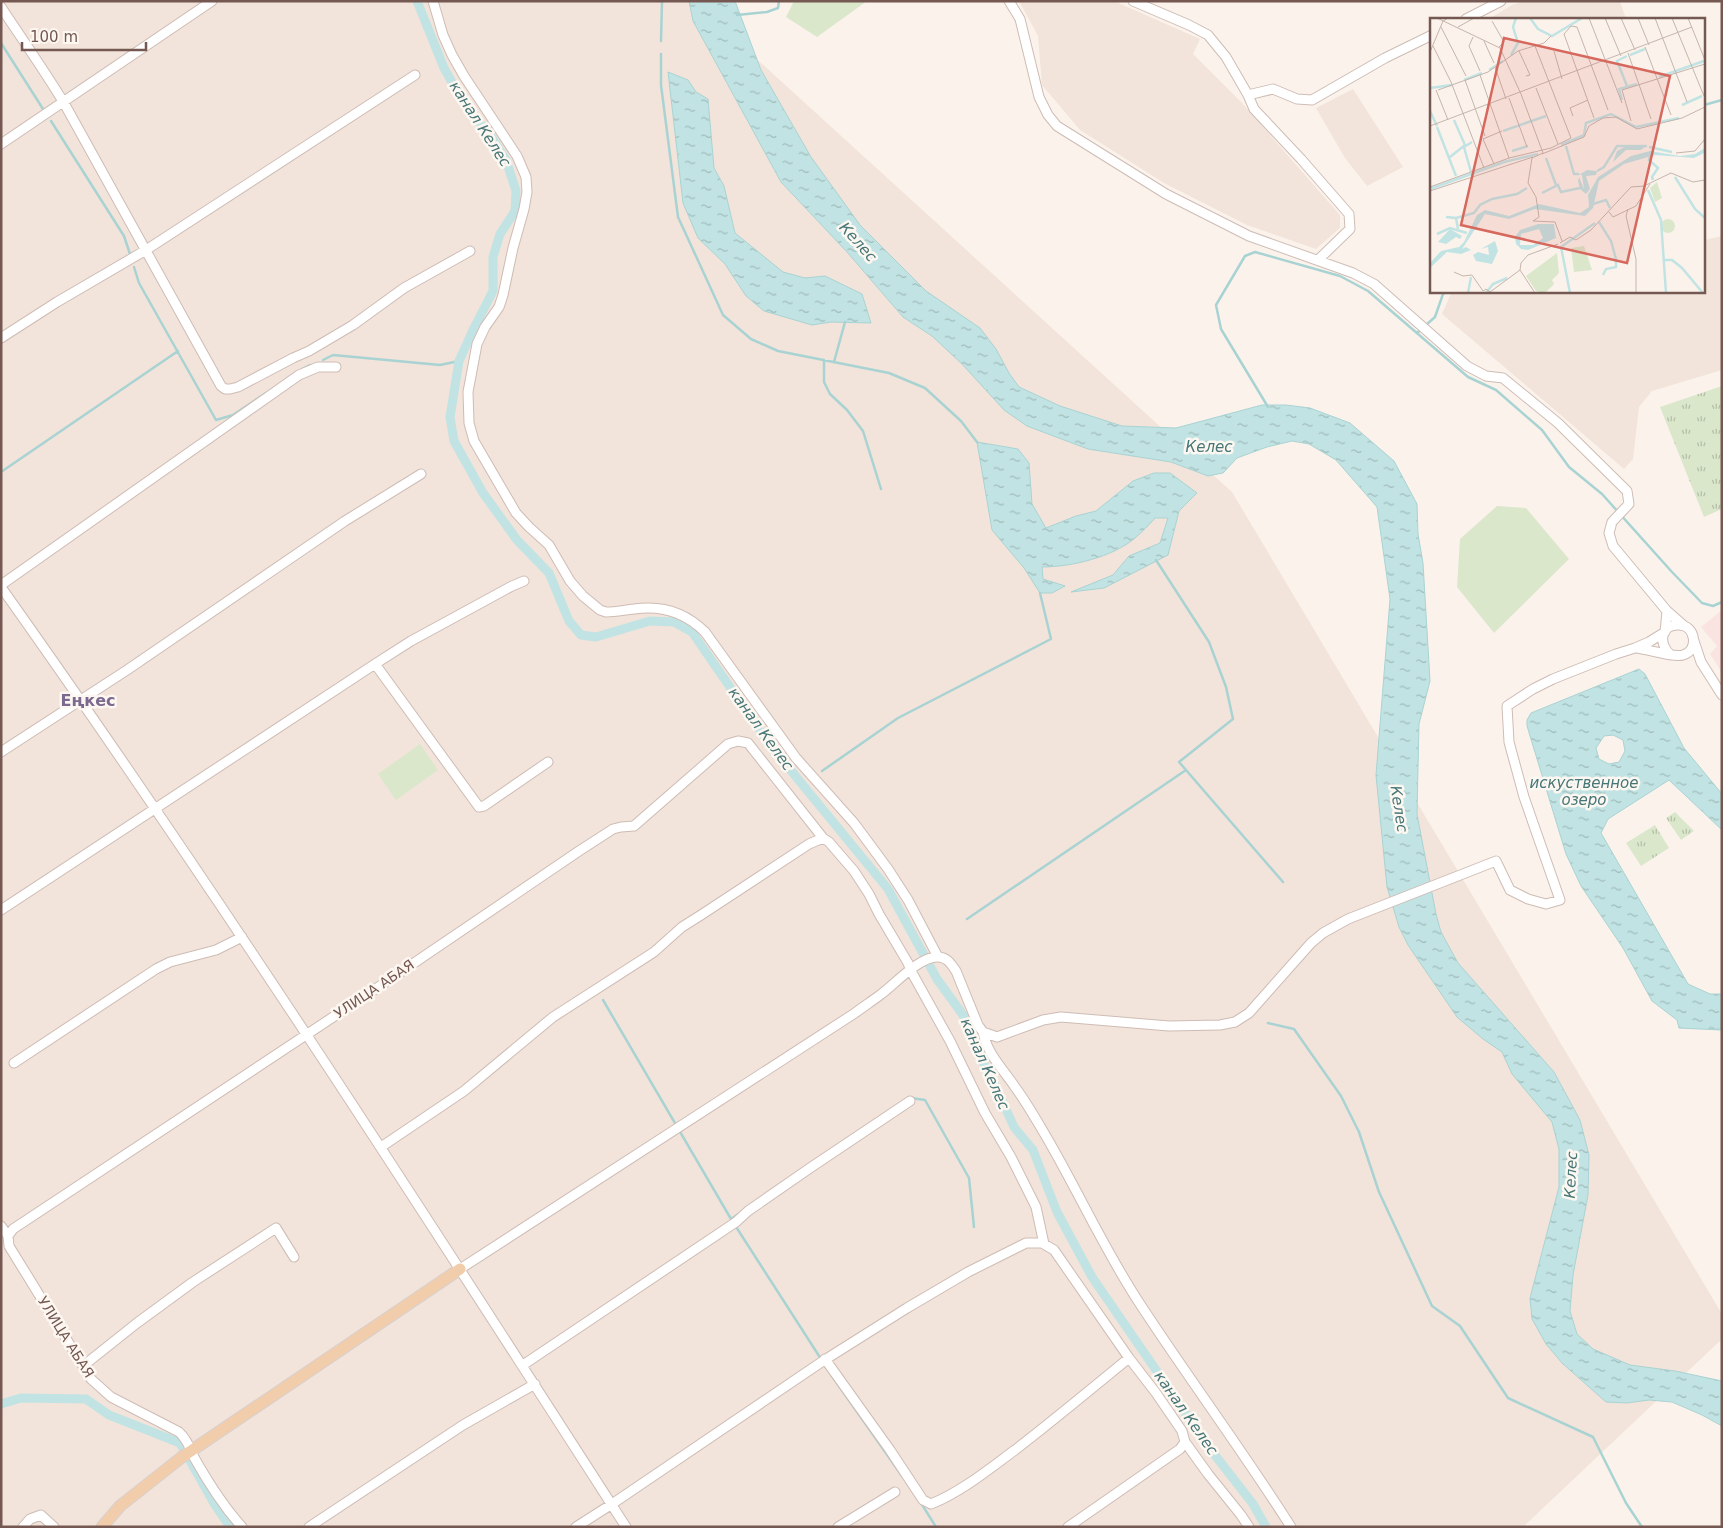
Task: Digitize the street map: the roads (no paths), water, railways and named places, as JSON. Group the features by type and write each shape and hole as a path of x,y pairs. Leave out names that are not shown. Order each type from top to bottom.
{"main road":[{"path":"102,1527 120,1506 187,1453 460,1269"}],"street":[{"path":"1,144 212,1"},
{"path":"433,1 444,35 460,69 517,156 526,177 527,192 524,209 503,295 499,307 485,327 477,344 470,376 468,409 469,423 474,441 516,513 549,545 570,581 583,596 600,610 606,612 655,607 666,609 691,620 705,632 796,758 854,822 888,869 908,900 934,957"},
{"path":"1009,1 1020,19 1039,97 1048,115 1057,126 1166,194 1249,236 1353,272 1374,284 1467,366 1486,376 1503,378 1558,423 1628,491 1628,504 1612,522 1609,533 1614,546 1667,611 1691,631 1701,662 1722,695"},
{"path":"1133,1 1208,35 1226,57 1254,109 1349,214 1350,229 1318,260"},
{"path":"1468,18 1502,1"},
{"path":"1,7 35,59 42,66 64,103 221,386 225,389 247,384 293,358 310,351 353,325 404,288 470,251"},
{"path":"1248,95 1272,89 1298,99 1312,100 1385,58 1430,36"},
{"path":"1,338 57,302 146,250 415,75"},
{"path":"310,351 318,367"},
{"path":"336,367 318,367 299,375 1,586 242,937 523,1365 626,1527"},
{"path":"1,752 330,530 421,474"},
{"path":"1,910 375,664 447,621 524,581"},
{"path":"1667,611 1662,642 1664,647 1674,655 1686,654 1694,640"},
{"path":"983,1032 997,1037 1043,1020 1061,1017 1169,1026 1220,1025 1236,1022 1249,1013 1311,943 1324,933 1348,919 1496,861 1510,890 1528,899 1546,904 1560,900 1524,797 1509,742 1507,706 1552,679 1649,642 1673,625 1683,625"},
{"path":"1635,648 1649,649 1701,662"},
{"path":"375,664 479,807 484,806 548,762"},
{"name":"УЛИЦА АБАЯ","path":"8,1236 13,1229 386,982 579,851 613,830 634,826 728,744 736,741 748,743 823,838"},
{"path":"381,1147 464,1091 553,1017 654,952 682,927 810,844 823,838 829,842 854,871 908,963 914,968 985,1113 1011,1157 1036,1207 1044,1244"},
{"path":"14,1063 156,969 170,962 216,950 242,937"},
{"path":"460,1269 855,1013 914,968 934,957 946,959 956,970 992,1056 1015,1086 1047,1137 1123,1277 1217,1418 1259,1476 1291,1527"},
{"path":"523,1365 733,1224 748,1211 804,1172 910,1101"},
{"name":"УЛИЦА АБАЯ","path":"1,1226 8,1236 9,1246 91,1379 111,1397 179,1432 186,1438 187,1453 242,1527"},
{"path":"83,1366 193,1282 276,1228 294,1257"},
{"path":"576,1527 822,1361 907,1308 968,1272 1026,1243 1038,1242 1054,1250 1129,1358 1156,1392 1182,1431 1185,1442 1249,1527"},
{"path":"822,1361 890,1450 923,1500 931,1504 951,1494 991,1468 1129,1358"},
{"path":"309,1527 463,1426 535,1384"},
{"path":"1068,1527 1180,1449 1185,1442"},
{"path":"838,1527 895,1492"},
{"path":"23,1527 30,1519 41,1515 54,1527"}],"water":[{"name":"Келес","path":"689,1 735,1 761,70 811,157 860,225 926,291 980,328 996,349 1019,387 1060,406 1122,426 1176,428 1262,405 1310,408 1350,423 1394,461 1417,504 1418,534 1423,563 1430,681 1419,724 1417,814 1436,914 1441,932 1458,963 1554,1072 1580,1120 1589,1155 1588,1195 1573,1275 1570,1311 1577,1334 1593,1349 1630,1365 1675,1371 1722,1381 1722,1426 1672,1402 1649,1400 1627,1403 1606,1402 1562,1363 1546,1344 1532,1319 1530,1298 1559,1187 1559,1149 1552,1122 1512,1074 1502,1052 1457,1017 1408,945 1399,927 1387,887 1376,775 1390,599 1377,507 1336,460 1309,444 1292,441 1267,447 1237,458 1223,473 1208,476 1171,462 1088,449 1027,426 1004,410 962,364 932,336 903,317 847,252 781,182 693,21"},
{"path":"668,72 688,80 696,92 708,99 714,168 724,186 735,233 783,272 805,278 825,276 862,294 871,323 831,322 812,325 764,311 746,296 725,264 698,238 683,203"},
{"path":"977,442 1018,449 1029,463 1032,504 1046,528 1076,516 1096,511 1133,481 1154,473 1170,473 1197,493 1179,511 1168,555 1104,588 1071,592 1113,575 1129,556 1160,543 1168,518 1155,518 1126,545 1104,556 1078,563 1042,567 1043,579 1065,586 1052,593 1040,593 1024,568 992,530"},
{"name":"искуственное озеро","path":"1639,669 1645,674 1684,748 1722,794 1722,830 1669,780 1608,819 1601,833 1688,984 1710,994 1722,994 1721,1030 1679,1028 1677,1020 1652,1001 1623,948 1581,886 1566,854 1527,726 1527,720 1531,713","holes":["1613,735 1623,740 1625,751 1619,762 1609,764 1599,759 1596,748 1604,736"]}],"waterway":[{"name":"канал Келес","path":"417,1 444,68 463,102 492,138 506,160 516,191 515,211 500,234 493,257 493,291 459,361 450,417 454,441 483,493 517,540 549,573 569,621 581,635 596,637 650,621 674,622 692,632 770,745 888,889 937,979 963,1015 976,1051 990,1074 1014,1127 1033,1150 1057,1212 1092,1277 1211,1450 1253,1504 1266,1527"},
{"path":"661,41 662,1"},
{"path":"737,15 767,12 778,8 779,1"},
{"path":"1,43 43,109"},
{"path":"661,54 661,85 678,217 723,315 751,339 778,351 889,373 925,388 961,421 977,442"},
{"path":"1706,104 1722,100"},
{"path":"51,121 124,236 130,254"},
{"path":"1268,407 1221,329 1216,305 1245,256 1255,252 1340,276 1368,291 1468,377 1496,390 1542,430 1569,467 1602,494 1702,603 1713,606 1722,602"},
{"path":"134,267 139,283 216,420 233,415 266,393"},
{"path":"1417,333 1435,317 1443,294 1446,292"},
{"path":"834,362 845,322"},
{"path":"1,472 178,351"},
{"path":"323,360 333,355 440,365 459,361"},
{"path":"824,360 824,382 830,394 847,410 863,431 881,489"},
{"path":"302,369 310,365"},
{"path":"1156,560 1209,642 1226,687 1233,719 1179,762 1283,882"},
{"path":"822,771 898,718 1051,639 1040,593"},
{"path":"967,919 1186,770"},
{"path":"603,1000 731,1219 821,1359"},
{"path":"1268,1023 1294,1029 1341,1096 1359,1132 1379,1192 1432,1306 1460,1326 1508,1398 1593,1437 1626,1503 1642,1527"},
{"path":"911,1098 925,1100 969,1178 974,1227"},
{"path":"731,1219 740,1213"},
{"path":"832,1376 902,1476"},
{"path":"1,1404 21,1398 86,1399 109,1415 180,1443 215,1505 230,1527"},
{"path":"921,1503 936,1527"}],"district":[{"name":"Еңкес","path":"88,700"}]}
